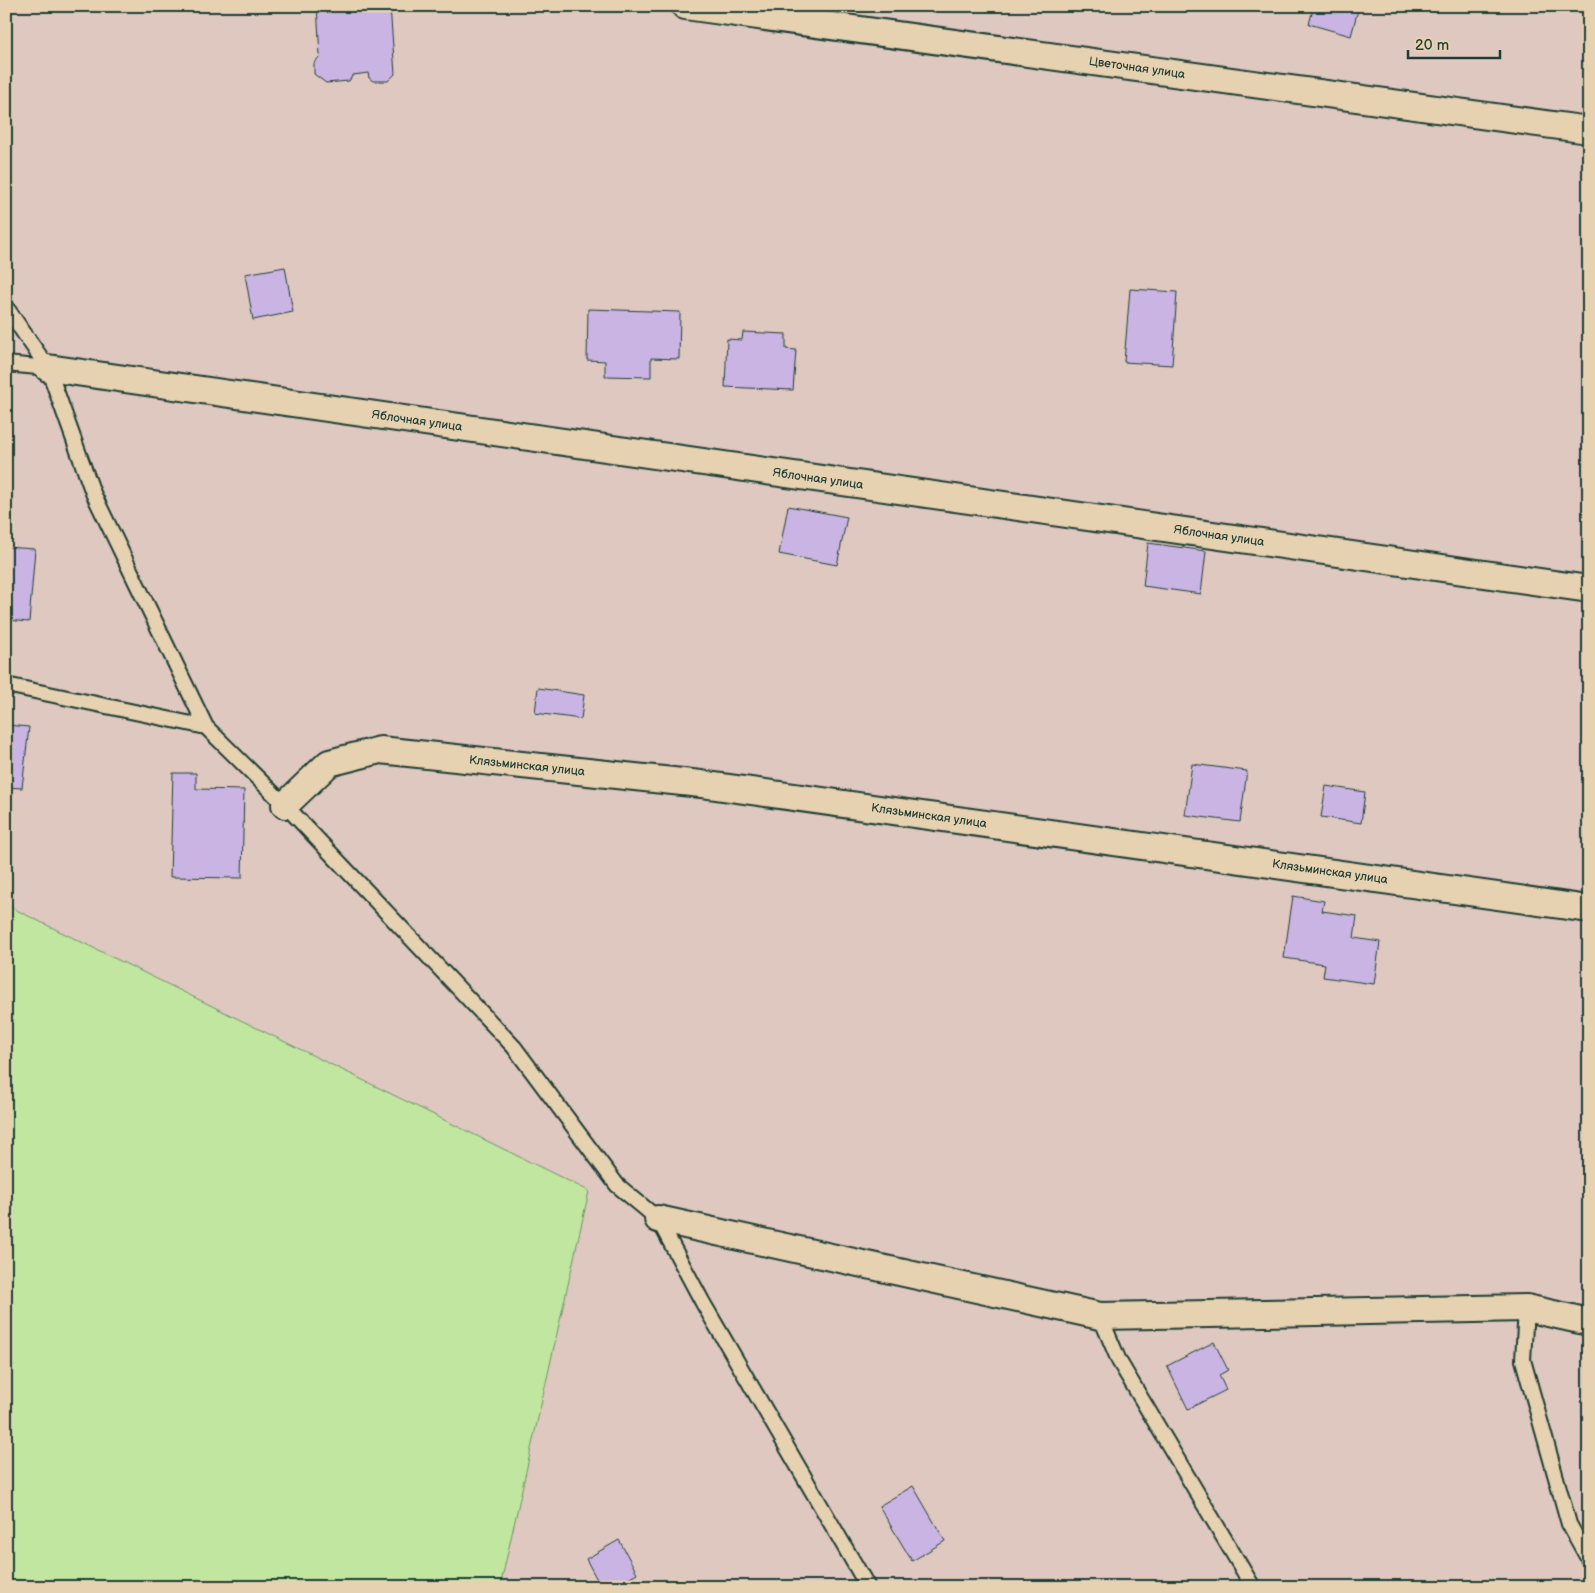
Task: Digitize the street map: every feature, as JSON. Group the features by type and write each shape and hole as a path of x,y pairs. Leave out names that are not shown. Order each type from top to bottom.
{"street":[{"name":"Цветочная улица","path":"685,6 1589,130"},
{"name":"Яблочная улица","path":"48,368 1589,589"},
{"name":"Клязьминская улица","path":"285,805 329,763 380,750 700,784 1589,908"},
{"path":"658,1218 1100,1316 1526,1308 1589,1322"}],"lane":[{"path":"6,307 48,368 93,493 206,727 285,805 514,1047 617,1185 658,1218 703,1303 868,1587"},
{"path":"6,364 48,368"},
{"path":"6,685 206,727"},
{"path":"1526,1308 1523,1360 1569,1524 1589,1560"},
{"path":"1100,1316 1119,1361 1253,1587"}],"green space":[{"path":"6,905 589,1191 500,1587 6,1587"}],"building":[{"path":"317,6 390,6 395,74 388,81 373,81 369,78 368,73 353,75 349,81 326,83 314,74 314,63 320,56"},
{"path":"1314,6 1359,6 1351,36 1309,24"},
{"path":"285,267 293,312 253,320 245,274"},
{"path":"1130,289 1177,292 1172,365 1124,362"},
{"path":"588,309 680,312 679,359 651,358 651,377 605,376 605,361 587,360"},
{"path":"743,332 786,334 786,349 796,350 793,390 725,387 727,339 742,340"},
{"path":"788,506 847,517 837,565 779,554"},
{"path":"1148,543 1206,551 1201,594 1143,586"},
{"path":"6,547 35,549 29,622 6,620"},
{"path":"538,688 584,695 581,719 535,713"},
{"path":"6,725 29,727 22,788 6,787"},
{"path":"1192,764 1247,771 1240,822 1185,815"},
{"path":"173,773 196,773 196,789 244,790 242,878 170,877"},
{"path":"1326,786 1365,792 1361,823 1321,817"},
{"path":"1589,817 1589,843 1585,842"},
{"path":"1293,896 1324,901 1322,911 1357,916 1354,938 1380,942 1374,984 1323,977 1325,964 1284,958"},
{"path":"1214,1342 1228,1370 1219,1375 1226,1390 1188,1409 1167,1366"},
{"path":"913,1486 945,1541 912,1561 879,1506"},
{"path":"619,1540 637,1573 612,1587 601,1587 586,1559"}]}
